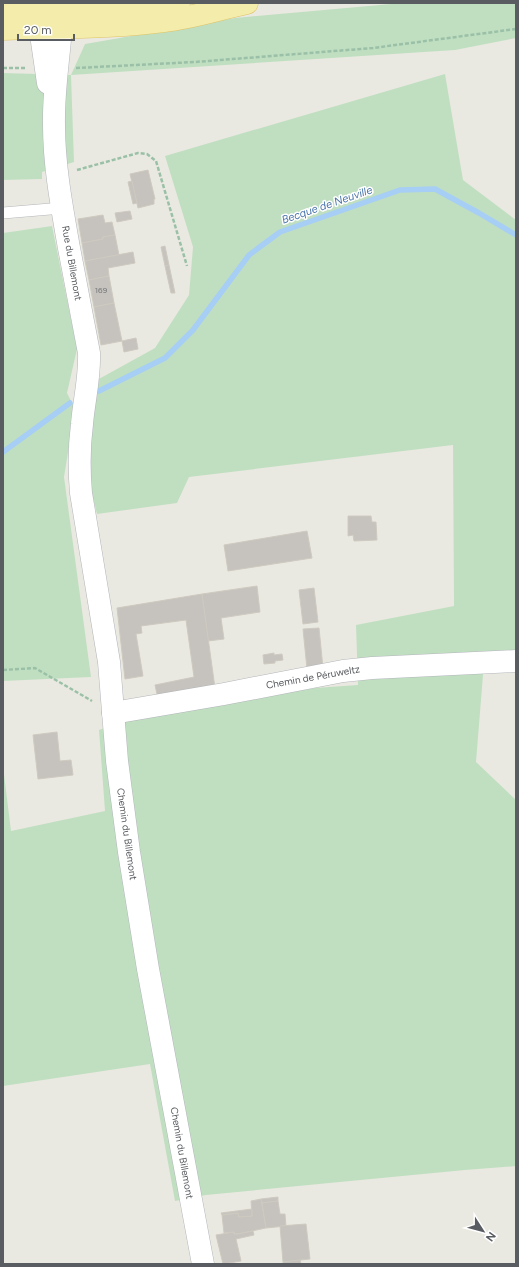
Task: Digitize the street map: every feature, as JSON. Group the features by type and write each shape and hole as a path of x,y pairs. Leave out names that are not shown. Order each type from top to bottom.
{"main road":[{"path":"3,11 62,13 179,3"},
{"path":"62,13 126,25 164,22 196,16 247,3"},
{"path":"3,29 40,13"}],"street":[{"name":"Rue du Billemont","path":"40,13 52,68 54,126 62,208 89,353 89,375 85,401"},
{"name":"Rue du Billemont","path":"52,68 60,49 62,13"},
{"name":"Chemin du Billemont","path":"85,401 80,441 79,475 109,662 120,784 133,880 155,1008 203,1264"},
{"name":"Chemin de Péruweltz","path":"113,713 224,694 343,671 516,660"}],"lane":[{"path":"3,213 62,208"}],"path":[{"path":"3,68 52,68 195,62 366,49 516,29"},
{"path":"58,176 138,153 147,154 156,161 187,266"},
{"path":"3,670 35,668 113,713"}],"green space":[{"path":"402,3 516,3 516,38 455,50 71,75 85,44 235,18"},
{"path":"3,73 71,75 74,162 42,172 42,179 3,180"},
{"path":"445,74 463,180 516,220 516,652 487,653 483,675 476,762 516,800 516,1166 206,1195 175,1201 150,1064 3,1086 3,766 11,831 105,811 99,730 126,720 315,688 358,685 356,625 454,606 453,445 189,477 177,503 97,514 86,469 97,380 155,348 189,295 193,247 165,156"},
{"path":"52,226 77,349 67,393 75,409 64,477 91,677 3,681 3,233"}],"building":[{"path":"148,170 155,199 154,204 138,208 130,174"},
{"path":"132,181 137,203 133,204 128,182"},
{"path":"130,211 132,219 117,222 115,213"},
{"path":"103,215 105,223 112,222 115,235 82,243 78,219"},
{"path":"115,235 119,255 85,261 82,243"},
{"path":"165,246 169,265 165,266 161,247"},
{"path":"133,252 135,263 108,268 109,276 89,280 85,261"},
{"path":"169,265 175,293 171,293 165,266"},
{"path":"109,276 114,303 94,307 89,280"},
{"path":"114,303 122,341 101,345 94,307"},
{"path":"136,338 138,349 124,352 122,341"},
{"path":"348,516 371,516 372,522 376,522 377,540 354,541 353,535 348,536"},
{"path":"307,531 312,558 228,571 224,545"},
{"path":"257,586 260,612 221,618 224,639 208,641 202,594"},
{"path":"314,588 318,622 303,624 299,590"},
{"path":"202,594 215,688 158,699 155,685 194,677 186,620 141,626 142,633 136,634 143,676 125,679 117,608"},
{"path":"319,628 323,668 307,669 303,629"},
{"path":"274,653 274,655 282,654 283,660 275,661 275,663 264,664 263,655"},
{"path":"57,732 60,761 71,760 73,775 38,779 33,735"},
{"path":"278,1197 278,1201 262,1203 261,1199"},
{"path":"261,1199 266,1228 238,1234 234,1234 234,1232 224,1233 222,1215 238,1213 239,1217 252,1216 251,1201"},
{"path":"278,1201 280,1214 285,1214 286,1226 266,1228 262,1203"},
{"path":"252,1209 252,1216 239,1217 238,1213 222,1215 221,1213"},
{"path":"306,1224 310,1259 283,1262 280,1226"},
{"path":"253,1231 254,1235 236,1239 241,1261 223,1264 216,1235 234,1232 234,1234 238,1234"},
{"path":"300,1260 301,1264 283,1264 283,1262"}],"waterway":[{"name":"Becque de Neuville","path":"99,391 165,358 193,330 249,255 280,232 400,190 435,189 516,235"},
{"name":"Becque de Neuville","path":"3,452 70,403"}]}
